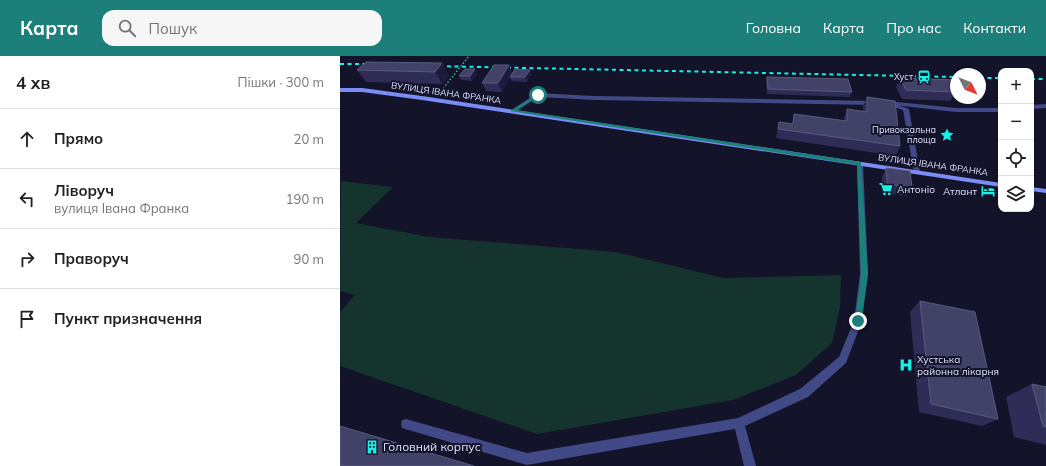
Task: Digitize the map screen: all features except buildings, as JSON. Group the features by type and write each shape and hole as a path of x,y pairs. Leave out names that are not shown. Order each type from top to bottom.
{"main road":[{"name":"ВУЛИЦЯ ІВАНА ФРАНКА","path":"340,90 362,90 513,111 998,184"},
{"path":"1034,189 1046,191"}],"street":[{"path":"513,111 538,95 595,98 887,103 956,110 998,110"},
{"path":"887,103 906,109 917,172"},
{"path":"1034,107 1046,106"},
{"path":"406,424 527,459 739,423 804,393 842,360 858,321 864,274 860,164"},
{"path":"739,423 750,466"}],"path":[{"path":"435,100 469,56"}],"green space":[{"path":"341,181 393,187 356,223 429,237 616,252 723,278 841,275 840,308 832,343 796,375 733,400 537,434 340,366 340,312 355,295 340,291"}],"railway":[{"path":"340,64 374,64"},
{"path":"432,66 950,77"},
{"path":"986,78 998,78"},
{"path":"1034,79 1046,79"}],"place":[{"name":"Хуст","path":"924,77"},
{"name":"Привокзальна площа","path":"947,135"},
{"name":"Антоніо","path":"886,189"},
{"name":"Атлант","path":"988,191"},
{"name":"Хустська районна лікарня","path":"906,365"},
{"name":"Головний корпус","path":"372,447"}],"route":[{"path":"538,95 513,111 860,164 864,274 858,321"}]}
